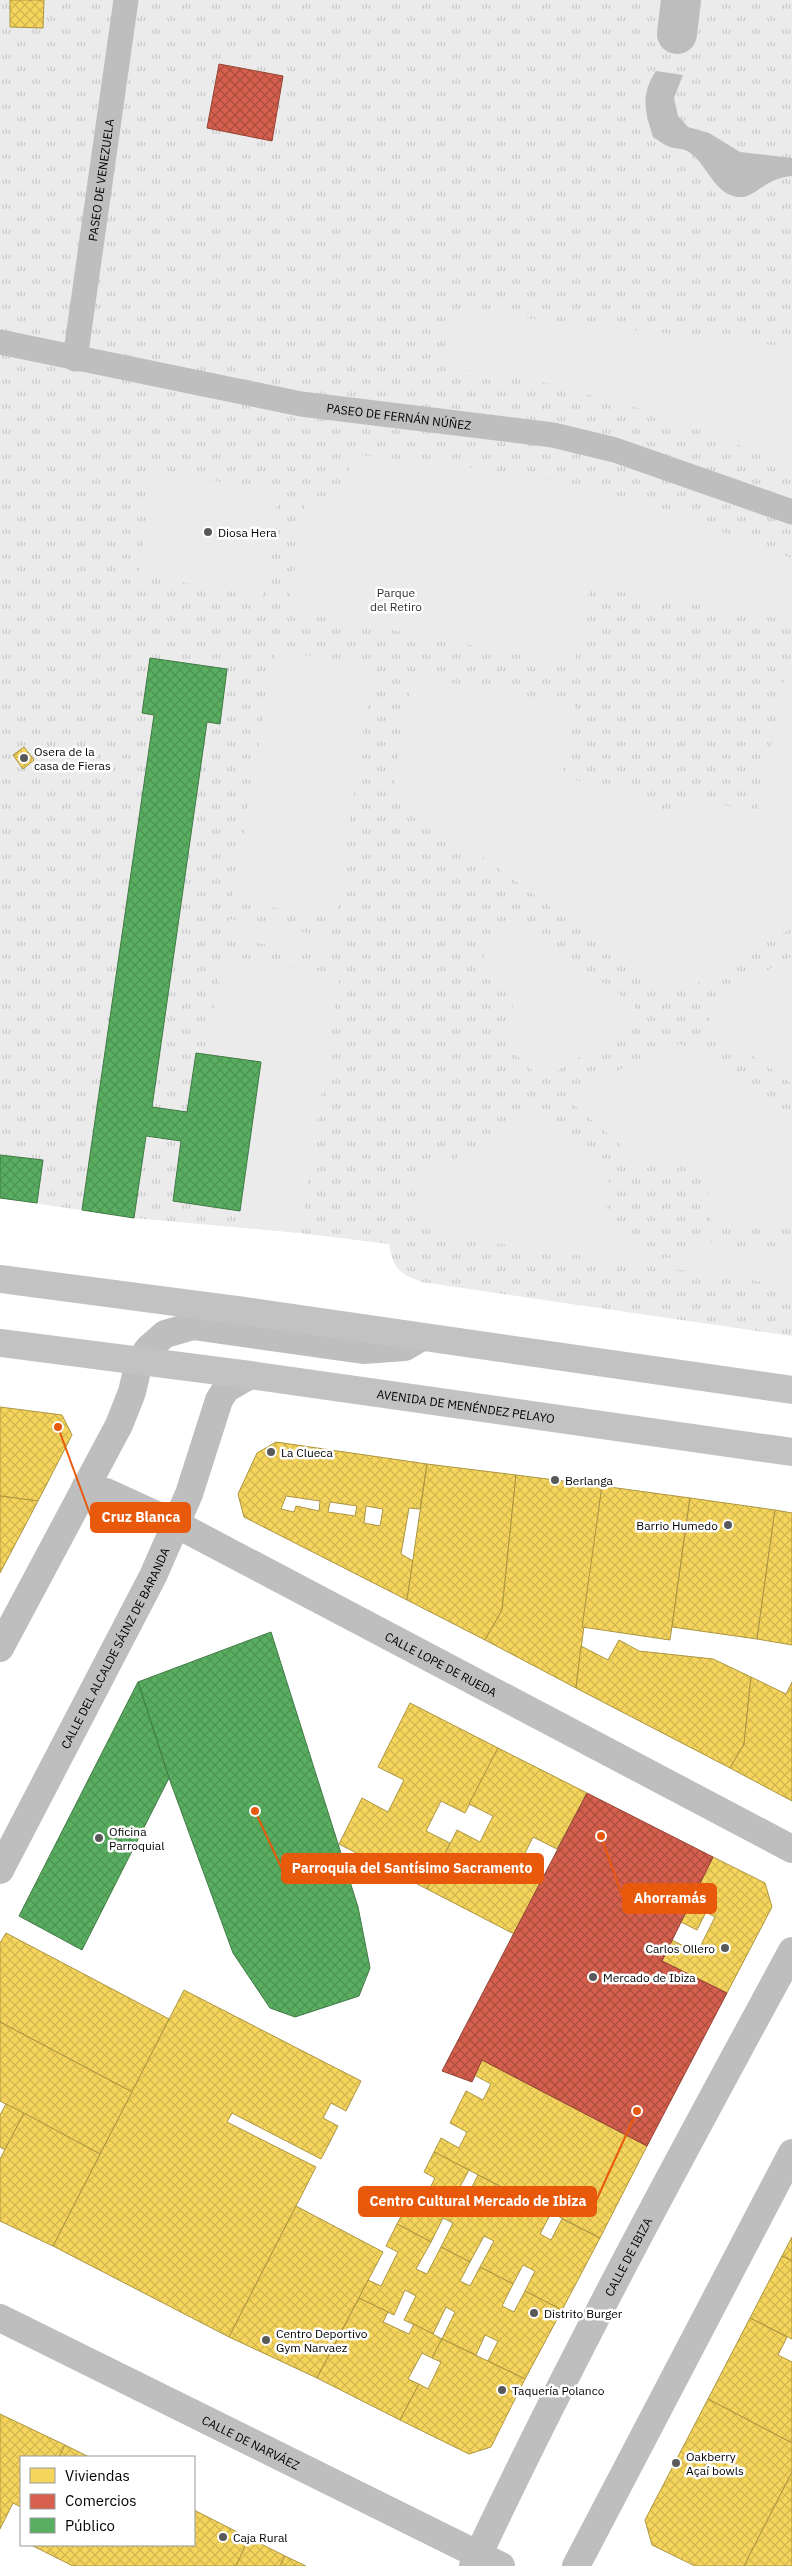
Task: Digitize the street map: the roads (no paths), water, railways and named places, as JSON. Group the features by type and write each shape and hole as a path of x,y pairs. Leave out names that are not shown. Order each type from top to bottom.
{"main road":[{"path":"0,1278 254,1312 792,1390"},
{"name":"AVENIDA DE MENÉNDEZ PELAYO","path":"0,1343 250,1375 792,1452"}],"street":[{"name":"PASEO DE VENEZUELA","path":"75,359 126,0"},
{"name":"PASEO DE FERNÁN NÚÑEZ","path":"0,342 300,404 553,435 615,450 792,512"},
{"path":"0,1648 122,1418 132,1392 139,1362 165,1334 192,1326 363,1350 405,1347 422,1337"},
{"name":"CALLE DEL ALCALDE SÁINZ DE BARANDA","path":"0,1870 153,1576 188,1494 214,1408 226,1389 250,1375"},
{"name":"CALLE LOPE DE RUEDA","path":"85,1488 106,1492 176,1524 792,1849"},
{"name":"CALLE DE IBIZA","path":"484,2562 644,2224 792,1951"},
{"path":"576,2566 792,2153"},
{"name":"CALLE DE NARVÁEZ","path":"0,2318 484,2562"}],"waterway":[{"path":"677,34 681,0"}],"place":[{"name":"Diosa Hera","path":"208,532"},
{"name":"Osera de la casa de Fieras","path":"24,758"},
{"name":"Cruz Blanca","path":"58,1427"},
{"name":"La Clueca","path":"271,1452"},
{"name":"Berlanga","path":"555,1480"},
{"name":"Barrio Humedo","path":"728,1525"},
{"name":"Parroquia del Santísimo Sacramento","path":"255,1811"},
{"name":"Ahorramás","path":"601,1836"},
{"name":"Oficina Parroquial","path":"99,1838"},
{"name":"Carlos Ollero","path":"725,1948"},
{"name":"Mercado de Ibiza","path":"593,1977"},
{"name":"Centro Cultural Mercado de Ibiza","path":"637,2111"},
{"name":"Distrito Burger","path":"534,2313"},
{"name":"Centro Deportivo Gym Narvaez","path":"266,2340"},
{"name":"Taquería Polanco","path":"502,2390"},
{"name":"Oakberry Açaí bowls","path":"676,2463"},
{"name":"Caja Rural","path":"223,2537"}],"park label":[{"name":"Parque del Retiro","path":"396,599"}]}
